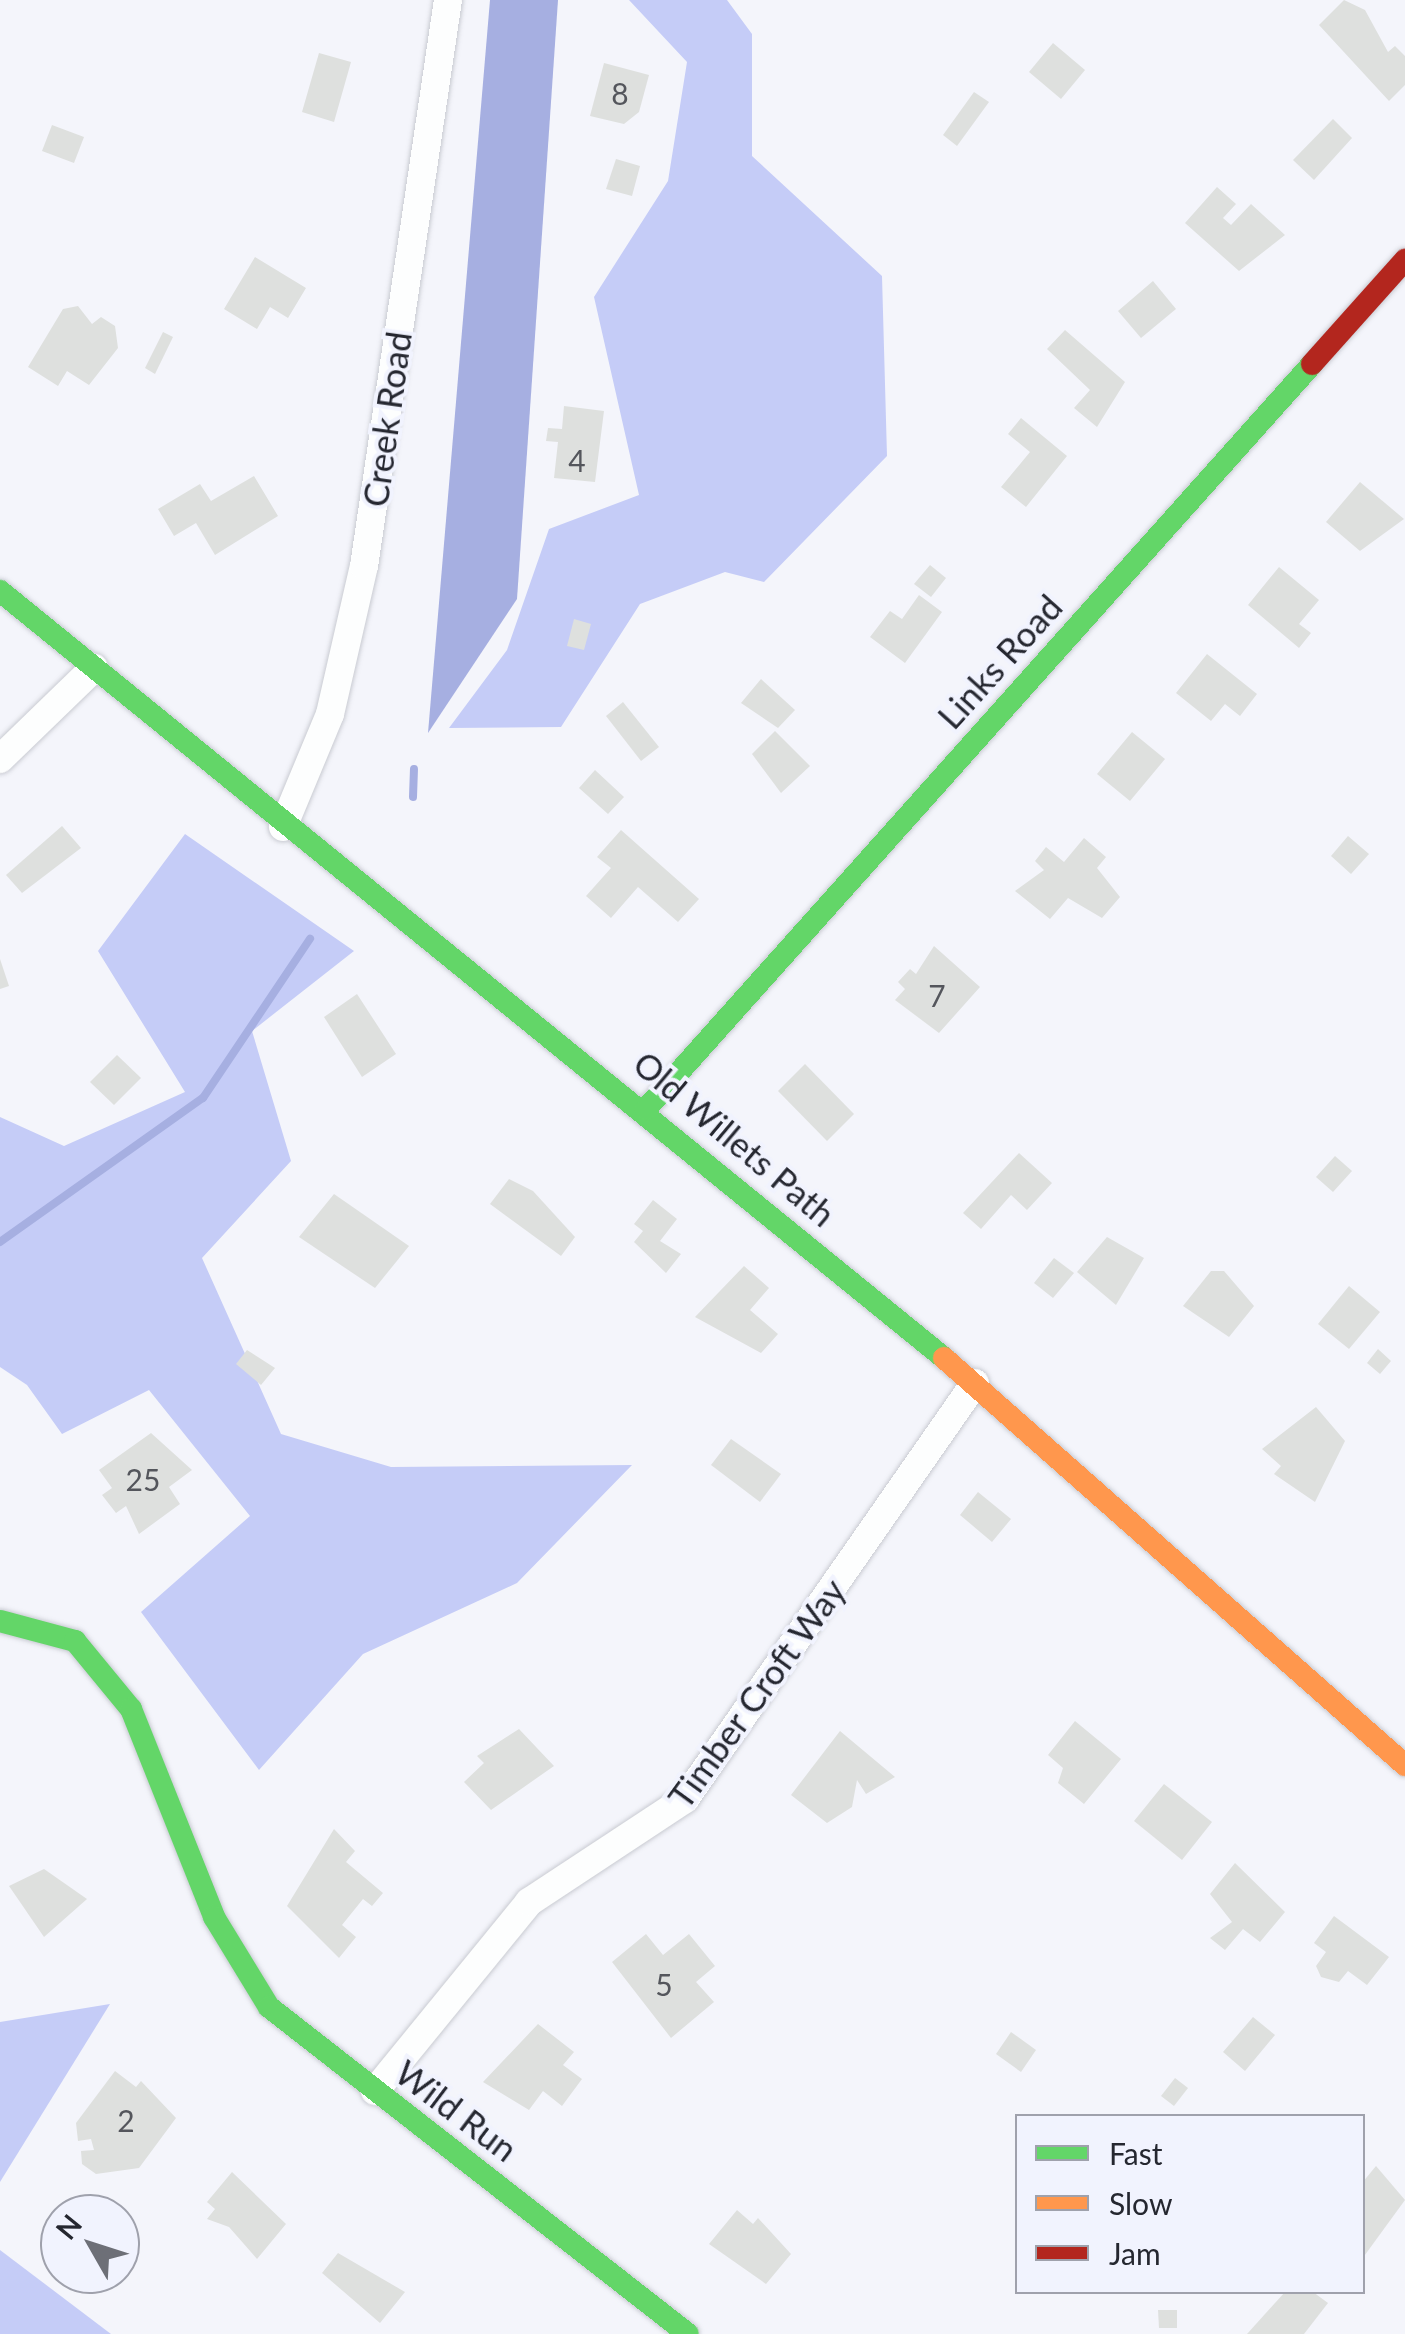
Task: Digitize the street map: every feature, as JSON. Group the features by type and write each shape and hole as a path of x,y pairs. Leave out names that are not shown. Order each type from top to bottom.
{"street":[{"name":"Creek Road","path":"283,827 330,714 364,566 448,0"},
{"name":"Links Road","path":"646,1108 1405,260"},
{"name":"Old Willets Path","path":"0,591 283,827 646,1108 975,1383 1405,1765"},
{"path":"0,759 94,668"},
{"name":"Timber Croft Way","path":"375,2092 530,1902 685,1800 975,1383"},
{"name":"Wild Run","path":"0,1621 75,1641 131,1709 214,1917 269,2007 688,2334"}],"shaded area":[{"path":"490,0 558,0 517,599 428,733"},
{"path":"629,0 727,0 752,34 752,156 882,276 887,456 764,582 725,572 640,604 561,727 449,728 507,650 549,529 639,495 594,297 668,181 687,62"},
{"path":"185,834 354,951 252,1031 291,1161 202,1258 281,1434 391,1467 632,1465 517,1583 363,1654 259,1770 141,1612 250,1516 149,1390 62,1434 27,1385 0,1367 0,1117 64,1146 185,1092 98,951"},
{"path":"110,2004 0,2182 0,2022"},
{"path":"0,2250 40,2280 40,2294 58,2294 111,2334 0,2334"}],"building":[{"path":"1344,0 1365,10 1388,52 1395,46 1405,56 1405,85 1389,101 1319,25"},
{"path":"1053,43 1085,70 1061,99 1029,72"},
{"path":"319,53 351,62 334,122 302,112"},
{"path":"604,63 649,75 639,112 624,124 590,116"},
{"path":"974,92 989,102 957,146 943,135"},
{"path":"1333,119 1352,138 1314,180 1293,160"},
{"path":"52,125 84,137 74,163 42,151"},
{"path":"616,159 640,166 632,196 606,189"},
{"path":"1217,187 1236,204 1223,218 1231,225 1251,204 1285,235 1239,271 1185,223"},
{"path":"255,257 306,288 288,318 270,307 257,329 224,309"},
{"path":"1153,281 1176,309 1141,338 1118,311"},
{"path":"78,306 92,324 101,317 115,326 118,348 89,385 67,371 58,386 28,367 63,309"},
{"path":"1065,330 1125,382 1097,427 1074,408 1090,390 1047,349"},
{"path":"163,332 173,337 155,374 145,368"},
{"path":"564,406 604,411 595,482 554,478 558,442 546,441 548,428 562,429"},
{"path":"1021,418 1067,456 1026,507 1001,487 1030,452 1008,434"},
{"path":"254,476 278,516 215,555 196,523 174,536 158,509 200,484 211,501"},
{"path":"1360,482 1404,519 1360,551 1326,522"},
{"path":"930,565 946,578 931,597 914,584"},
{"path":"1279,567 1319,600 1299,624 1311,633 1299,648 1248,605"},
{"path":"919,595 942,612 905,663 870,637 890,611 902,619"},
{"path":"574,619 591,624 584,650 567,646"},
{"path":"1207,654 1257,694 1240,716 1225,704 1211,721 1176,693"},
{"path":"761,679 795,710 778,728 741,703"},
{"path":"623,702 659,747 641,761 606,716"},
{"path":"775,731 810,766 781,793 752,754"},
{"path":"1132,732 1165,759 1130,801 1097,774"},
{"path":"595,770 624,797 608,814 579,788"},
{"path":"62,826 81,848 22,893 6,875"},
{"path":"621,830 699,899 678,922 638,887 611,918 586,896 611,868 597,857"},
{"path":"1348,836 1369,854 1351,874 1331,856"},
{"path":"1084,838 1106,857 1097,868 1120,897 1102,918 1068,898 1050,919 1015,891 1044,870 1035,861 1046,847 1064,862"},
{"path":"934,946 980,987 939,1033 895,1000 905,989 898,982 910,969 916,974"},
{"path":"0,959 9,986 0,989"},
{"path":"357,994 396,1054 362,1077 324,1017"},
{"path":"117,1055 141,1078 114,1105 90,1082"},
{"path":"805,1064 854,1114 827,1141 778,1091"},
{"path":"1019,1153 1052,1183 1027,1210 1011,1195 981,1229 963,1213"},
{"path":"1335,1156 1352,1171 1333,1192 1316,1177"},
{"path":"509,1179 533,1191 575,1237 561,1256 490,1204"},
{"path":"334,1194 409,1246 375,1288 299,1237"},
{"path":"653,1200 677,1219 660,1241 681,1254 666,1273 634,1242 643,1231 634,1224"},
{"path":"1107,1237 1144,1258 1116,1305 1077,1272"},
{"path":"1054,1258 1074,1273 1053,1298 1034,1283"},
{"path":"744,1266 769,1288 750,1310 778,1334 761,1353 695,1317"},
{"path":"1211,1271 1224,1271 1254,1306 1229,1337 1183,1306"},
{"path":"1349,1286 1380,1312 1349,1349 1318,1324"},
{"path":"1378,1349 1391,1361 1380,1374 1367,1363"},
{"path":"247,1350 275,1368 261,1385 236,1364"},
{"path":"1316,1407 1345,1441 1315,1502 1274,1474 1281,1466 1262,1449"},
{"path":"151,1433 192,1470 169,1487 180,1504 139,1534 126,1506 116,1513 102,1495 112,1488 99,1470"},
{"path":"731,1439 781,1474 760,1502 711,1465"},
{"path":"978,1492 1011,1519 992,1542 960,1515"},
{"path":"1075,1721 1121,1759 1084,1804 1058,1783 1063,1768 1048,1755"},
{"path":"519,1729 554,1766 491,1810 464,1782 484,1763 477,1756"},
{"path":"840,1731 895,1777 866,1794 857,1780 852,1807 827,1823 791,1795"},
{"path":"1164,1784 1212,1822 1182,1860 1134,1821"},
{"path":"334,1829 355,1851 346,1862 383,1893 372,1906 363,1899 342,1925 356,1937 339,1958 287,1906"},
{"path":"1235,1863 1285,1912 1260,1942 1243,1929 1225,1950 1210,1938 1232,1922 1210,1894"},
{"path":"44,1869 87,1899 44,1937 9,1886"},
{"path":"1334,1916 1389,1957 1367,1985 1348,1971 1339,1982 1321,1977 1316,1966 1326,1952 1314,1943"},
{"path":"646,1934 663,1955 689,1934 715,1966 696,1982 714,2002 671,2038 612,1962"},
{"path":"1253,2017 1275,2035 1245,2071 1223,2052"},
{"path":"538,2024 574,2052 563,2065 582,2079 562,2106 543,2091 529,2110 483,2082"},
{"path":"1011,2032 1036,2050 1021,2072 996,2054"},
{"path":"115,2071 136,2087 141,2081 176,2118 139,2168 96,2174 82,2164 81,2151 94,2150 91,2139 78,2141 76,2123"},
{"path":"1175,2078 1188,2088 1174,2106 1161,2096"},
{"path":"1376,2166 1405,2200 1365,2255 1365,2179"},
{"path":"232,2172 286,2224 257,2259 229,2227 207,2219 215,2209 207,2202"},
{"path":"737,2210 753,2224 758,2218 791,2254 766,2284 709,2244"},
{"path":"338,2253 405,2292 380,2323 322,2273"},
{"path":"1283,2294 1316,2294 1328,2303 1304,2334 1247,2334"},
{"path":"1158,2310 1177,2310 1177,2328 1159,2328"}],"waterway":[{"path":"413,797 414,769"},
{"path":"0,1242 203,1098 310,939"}],"traffic: fast":[{"path":"646,1109 1312,364"},
{"path":"0,591 944,1358"},
{"path":"0,1621 75,1641 131,1709 214,1917 269,2007 688,2334"}],"traffic: slow":[{"path":"944,1358 1405,1765"}],"traffic: jam":[{"path":"1312,364 1405,260"}]}
